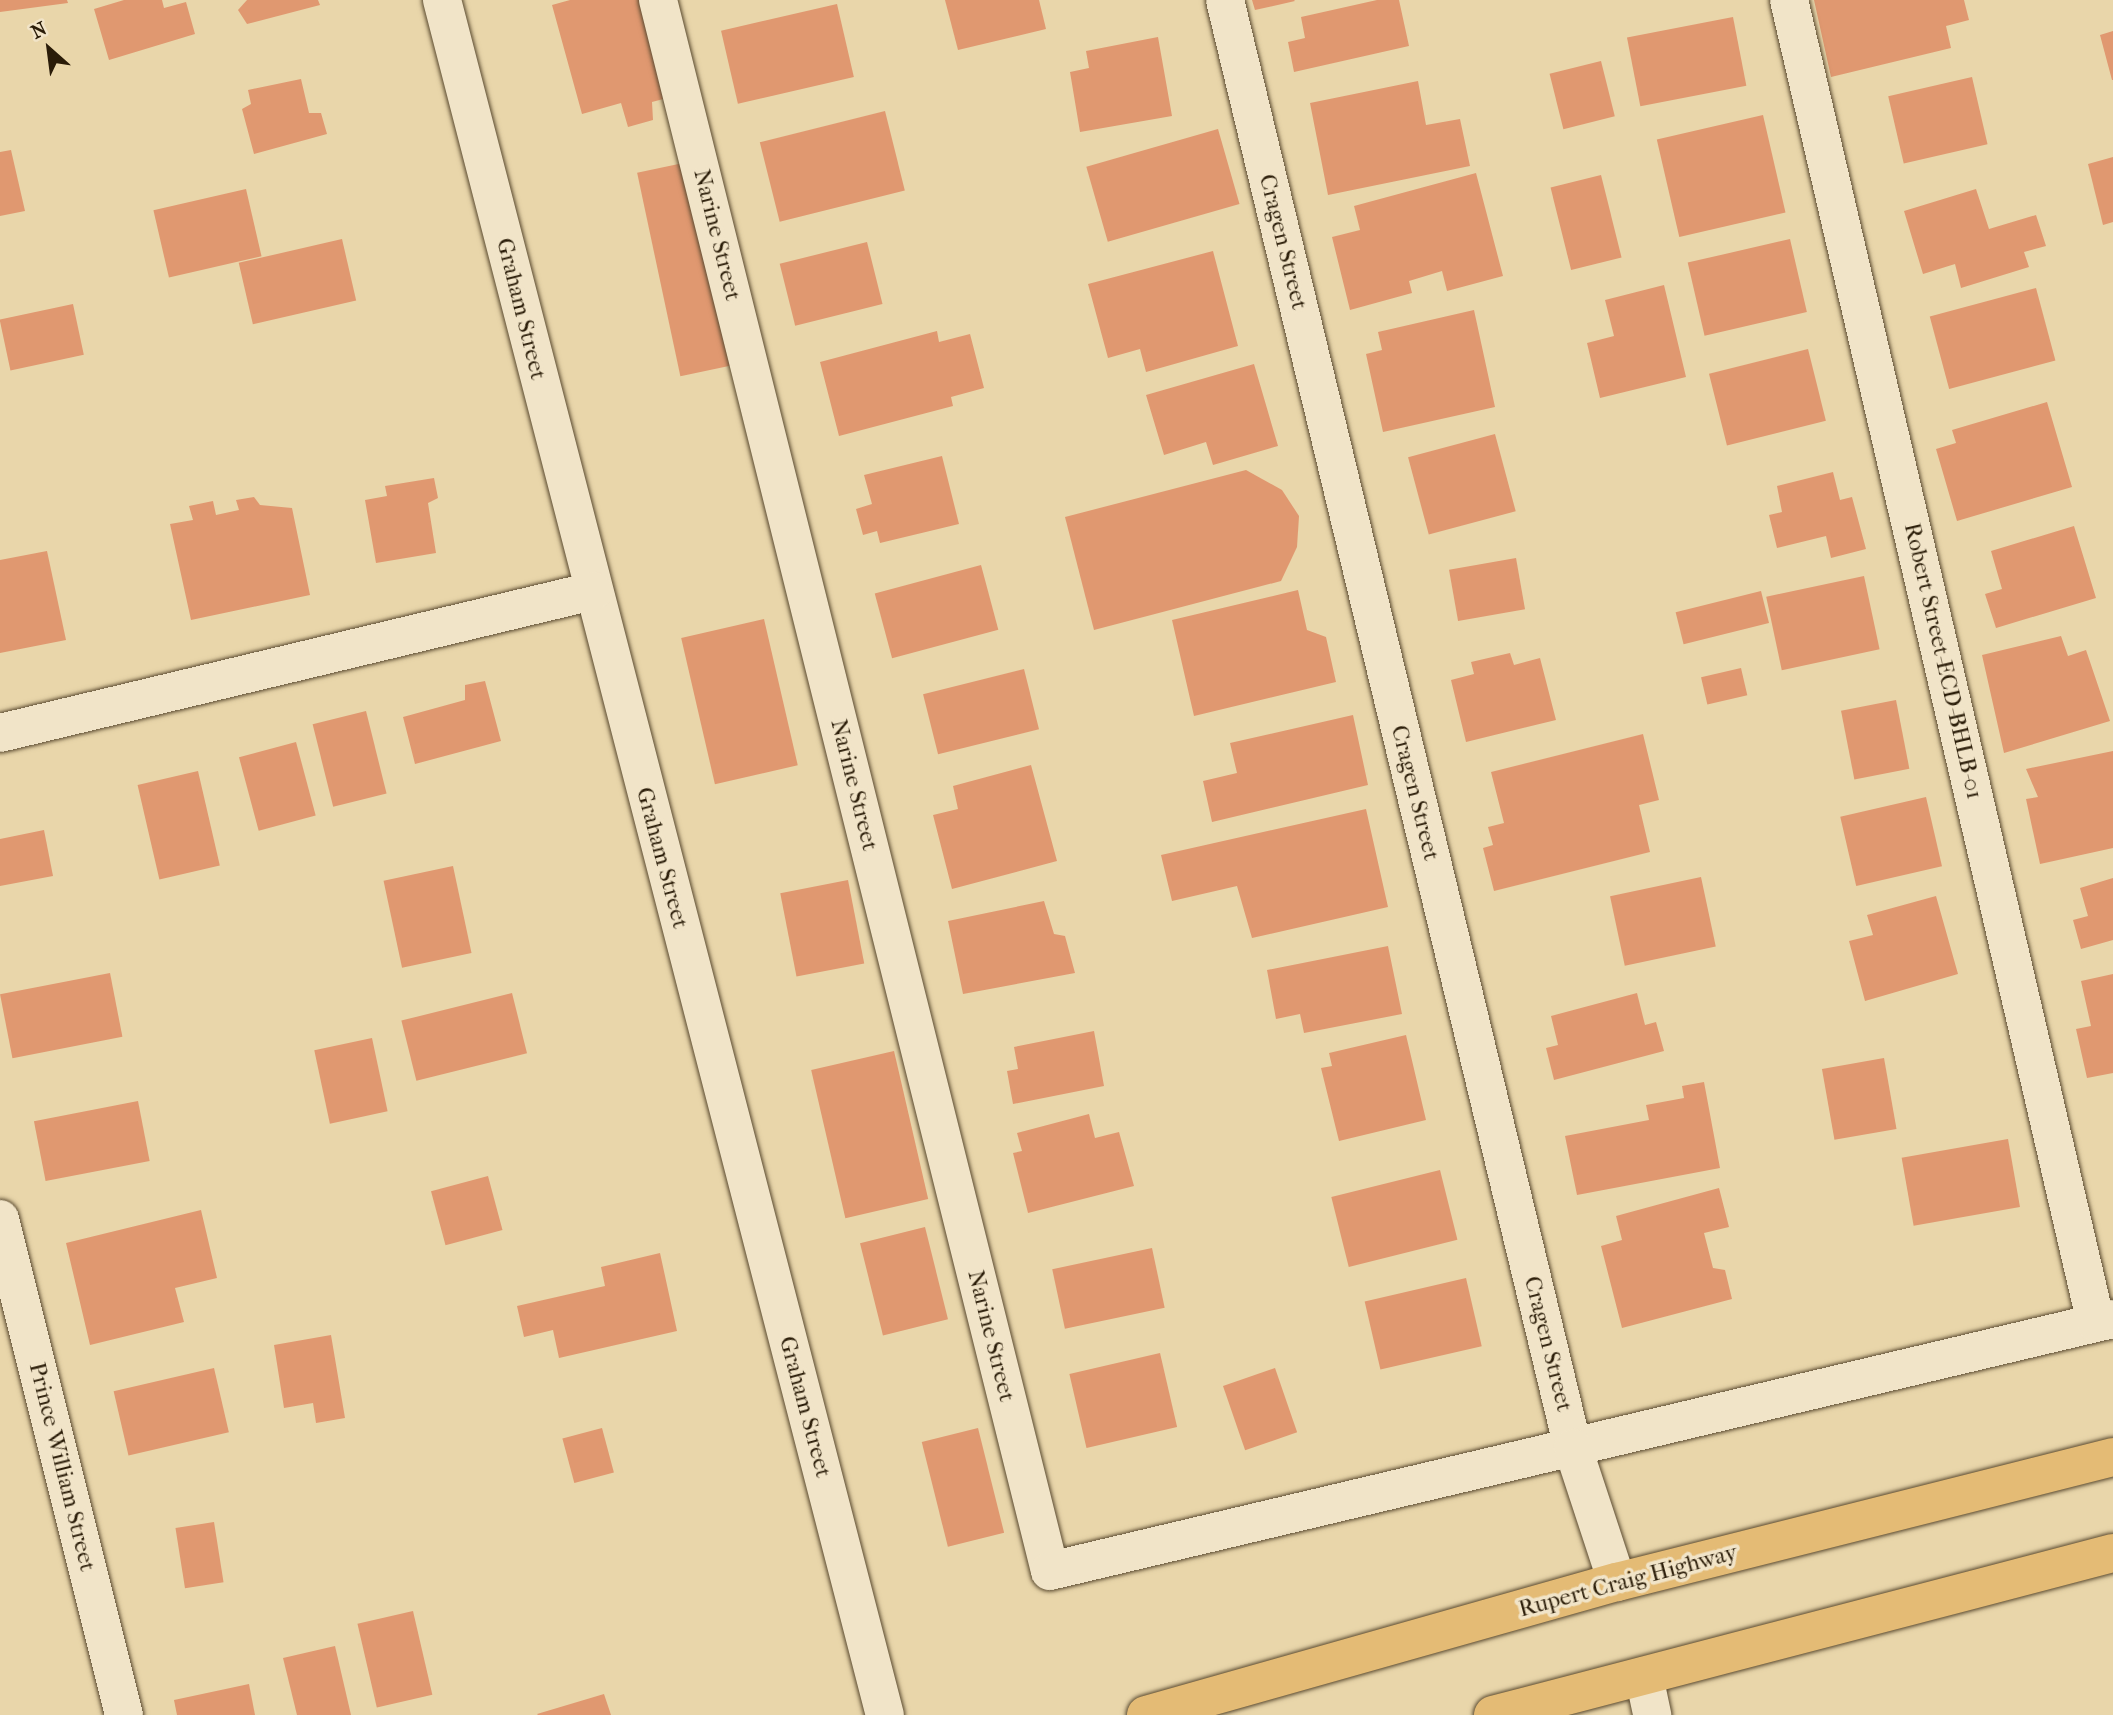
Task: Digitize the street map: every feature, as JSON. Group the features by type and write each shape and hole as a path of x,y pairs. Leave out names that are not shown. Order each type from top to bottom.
{"main road":[{"name":"Rupert Craig Highway","path":"1146,1715 1617,1583 2113,1457"},
{"path":"1493,1715 2113,1553"}],"street":[{"name":"Graham Street","path":"442,0 885,1715"},
{"name":"Narine Street","path":"658,0 1050,1571 1573,1448"},
{"name":"Cragen Street","path":"1224,0 1573,1448 1617,1583"},
{"name":"Robert Street-ECD-BHLB-01","path":"1789,0 2105,1321"},
{"path":"0,733 593,591"},
{"name":"Prince William Street","path":"0,1219 124,1715"},
{"path":"1573,1448 2105,1321"},
{"path":"1644,1676 1652,1715"}],"building":[{"path":"0,0 67,0 68,3 0,12"},
{"path":"124,0 162,0 164,8 186,2 195,34 109,60 94,9"},
{"path":"247,0 318,0 320,5 247,24 238,10"},
{"path":"570,0 640,0 667,98 652,102 653,120 628,127 621,103 582,114 552,5"},
{"path":"945,0 1039,0 1046,29 958,50"},
{"path":"1252,0 1294,0 1295,1 1255,10"},
{"path":"1377,0 1399,0 1409,46 1294,72 1288,42 1305,38 1301,17"},
{"path":"1814,0 1964,0 1969,20 1946,26 1951,48 1831,77"},
{"path":"837,4 854,77 738,104 721,31"},
{"path":"1733,17 1746,86 1640,106 1627,38"},
{"path":"2113,31 2113,80 2112,80 2100,35"},
{"path":"1158,37 1172,116 1080,132 1070,72 1089,68 1086,51"},
{"path":"1601,61 1615,116 1563,129 1550,74"},
{"path":"1972,77 1988,144 1904,164 1888,96"},
{"path":"301,79 309,113 321,113 327,134 254,154 242,109 251,104 248,90"},
{"path":"1418,81 1426,125 1460,119 1470,166 1328,195 1310,103"},
{"path":"885,111 905,191 780,222 760,142"},
{"path":"1763,115 1785,212 1679,237 1657,140"},
{"path":"1218,129 1239,204 1108,242 1086,167"},
{"path":"11,150 25,211 0,216 0,152"},
{"path":"2113,157 2113,222 2103,225 2088,164"},
{"path":"688,162 731,365 680,376 637,173"},
{"path":"1476,173 1503,276 1447,291 1442,271 1409,281 1412,293 1350,310 1332,237 1360,230 1354,206"},
{"path":"1601,175 1622,257 1571,270 1551,188"},
{"path":"246,189 262,256 169,278 153,210"},
{"path":"1976,189 1989,229 2036,215 2046,246 2024,252 2029,267 1961,288 1955,264 1923,274 1904,211"},
{"path":"342,239 356,300 253,324 239,263"},
{"path":"1790,239 1807,312 1705,336 1688,263"},
{"path":"867,242 882,304 795,326 780,264"},
{"path":"1213,251 1238,346 1146,372 1140,349 1108,358 1088,284"},
{"path":"1664,285 1686,377 1600,398 1587,343 1614,336 1605,300"},
{"path":"2036,288 2055,360 1949,389 1930,316"},
{"path":"73,304 84,355 10,370 0,320"},
{"path":"1474,310 1495,407 1383,432 1366,354 1382,350 1378,332"},
{"path":"937,331 939,342 970,334 984,388 951,397 953,406 839,436 820,362"},
{"path":"1808,349 1826,421 1727,445 1709,374"},
{"path":"1254,364 1278,446 1213,465 1206,442 1164,455 1146,395"},
{"path":"2047,402 2072,487 1957,521 1936,449 1956,443 1952,430"},
{"path":"1495,434 1516,511 1429,535 1408,457"},
{"path":"942,456 959,524 880,543 877,531 863,535 856,509 872,504 864,475"},
{"path":"1246,470 1282,490 1299,516 1297,547 1281,581 1094,630 1065,517"},
{"path":"1833,472 1840,500 1852,497 1866,549 1831,558 1826,536 1777,548 1769,515 1782,512 1777,486"},
{"path":"434,478 438,498 428,503 436,553 376,563 365,500 387,496 385,486"},
{"path":"254,497 260,505 292,508 310,595 191,620 170,524 193,520 189,506 213,501 216,515 239,510 236,500"},
{"path":"2074,526 2096,598 1996,628 1985,594 2002,589 1991,551"},
{"path":"47,551 66,640 0,653 0,560"},
{"path":"1516,558 1525,609 1458,621 1449,570"},
{"path":"981,565 998,630 892,658 875,593"},
{"path":"1864,576 1880,649 1782,670 1766,597"},
{"path":"1298,590 1307,630 1326,637 1336,682 1194,716 1172,620"},
{"path":"1761,591 1769,623 1684,644 1676,612"},
{"path":"764,619 798,765 715,784 681,638"},
{"path":"2061,636 2068,656 2086,650 2110,721 2004,753 1982,655"},
{"path":"1510,653 1514,665 1540,658 1556,720 1466,742 1451,680 1474,674 1471,662"},
{"path":"1741,668 1747,695 1707,705 1701,677"},
{"path":"1024,669 1039,729 938,754 923,694"},
{"path":"485,681 501,741 415,764 403,717 465,700 465,685"},
{"path":"1896,700 1909,769 1854,779 1841,711"},
{"path":"366,711 387,793 333,807 313,724"},
{"path":"1353,715 1368,785 1212,822 1203,781 1237,773 1230,743"},
{"path":"1643,734 1659,800 1639,805 1650,852 1494,891 1483,848 1493,845 1488,827 1504,823 1491,772"},
{"path":"296,742 316,815 259,831 239,757"},
{"path":"2113,751 2113,848 2040,864 2026,799 2038,797 2026,769"},
{"path":"1031,765 1057,861 952,889 933,815 958,809 953,786"},
{"path":"198,771 220,866 159,879 138,785"},
{"path":"1926,797 1942,866 1856,886 1840,817"},
{"path":"1366,809 1388,907 1252,938 1237,886 1172,901 1161,855"},
{"path":"44,830 53,876 0,886 0,839"},
{"path":"453,866 472,953 402,968 384,881"},
{"path":"1701,877 1716,946 1625,966 1610,896"},
{"path":"2113,878 2113,940 2081,949 2073,920 2088,916 2080,888"},
{"path":"848,880 864,963 796,977 780,893"},
{"path":"1936,896 1958,974 1865,1001 1849,941 1873,935 1867,915"},
{"path":"1044,901 1054,934 1065,936 1075,973 963,994 948,921"},
{"path":"1388,946 1402,1014 1304,1033 1300,1014 1276,1019 1267,970"},
{"path":"110,973 122,1037 12,1058 0,994"},
{"path":"2113,974 2113,1073 2087,1078 2076,1029 2091,1026 2081,981"},
{"path":"512,993 527,1053 416,1081 401,1021"},
{"path":"1637,993 1645,1025 1656,1022 1664,1051 1554,1080 1546,1048 1558,1045 1551,1016"},
{"path":"1094,1031 1104,1086 1013,1104 1007,1071 1018,1069 1014,1047"},
{"path":"1406,1035 1426,1120 1339,1141 1321,1068 1332,1066 1329,1053"},
{"path":"372,1038 388,1111 330,1124 314,1050"},
{"path":"894,1051 928,1199 845,1218 811,1070"},
{"path":"1884,1058 1897,1129 1834,1140 1822,1069"},
{"path":"1704,1082 1720,1168 1577,1195 1565,1136 1649,1120 1646,1105 1684,1098 1682,1086"},
{"path":"138,1101 150,1161 46,1181 34,1121"},
{"path":"1089,1114 1095,1138 1119,1132 1134,1186 1028,1213 1013,1153 1022,1151 1017,1133"},
{"path":"2008,1139 2020,1207 1914,1226 1902,1158"},
{"path":"1440,1170 1457,1240 1349,1267 1331,1197"},
{"path":"488,1176 502,1230 446,1245 431,1191"},
{"path":"1719,1188 1729,1227 1704,1233 1713,1268 1725,1270 1732,1299 1622,1328 1601,1246 1622,1240 1616,1216"},
{"path":"201,1210 217,1278 175,1288 184,1322 90,1345 66,1243"},
{"path":"925,1227 948,1319 883,1335 860,1243"},
{"path":"1152,1248 1165,1308 1065,1329 1052,1269"},
{"path":"660,1253 677,1331 559,1358 553,1330 524,1337 517,1306 605,1286 601,1267"},
{"path":"1466,1278 1482,1346 1380,1370 1365,1301"},
{"path":"331,1335 345,1418 316,1423 313,1403 284,1408 274,1345"},
{"path":"1160,1353 1177,1427 1086,1448 1069,1374"},
{"path":"214,1368 229,1432 128,1455 114,1391"},
{"path":"1275,1368 1297,1432 1245,1450 1223,1386"},
{"path":"602,1428 614,1472 574,1483 562,1439"},
{"path":"978,1428 1004,1533 948,1547 922,1442"},
{"path":"214,1522 224,1582 185,1588 175,1528"},
{"path":"413,1611 432,1695 377,1708 357,1624"},
{"path":"335,1646 351,1715 297,1715 283,1658"},
{"path":"249,1684 255,1715 177,1715 174,1700"},
{"path":"604,1694 611,1715 537,1714"}]}
